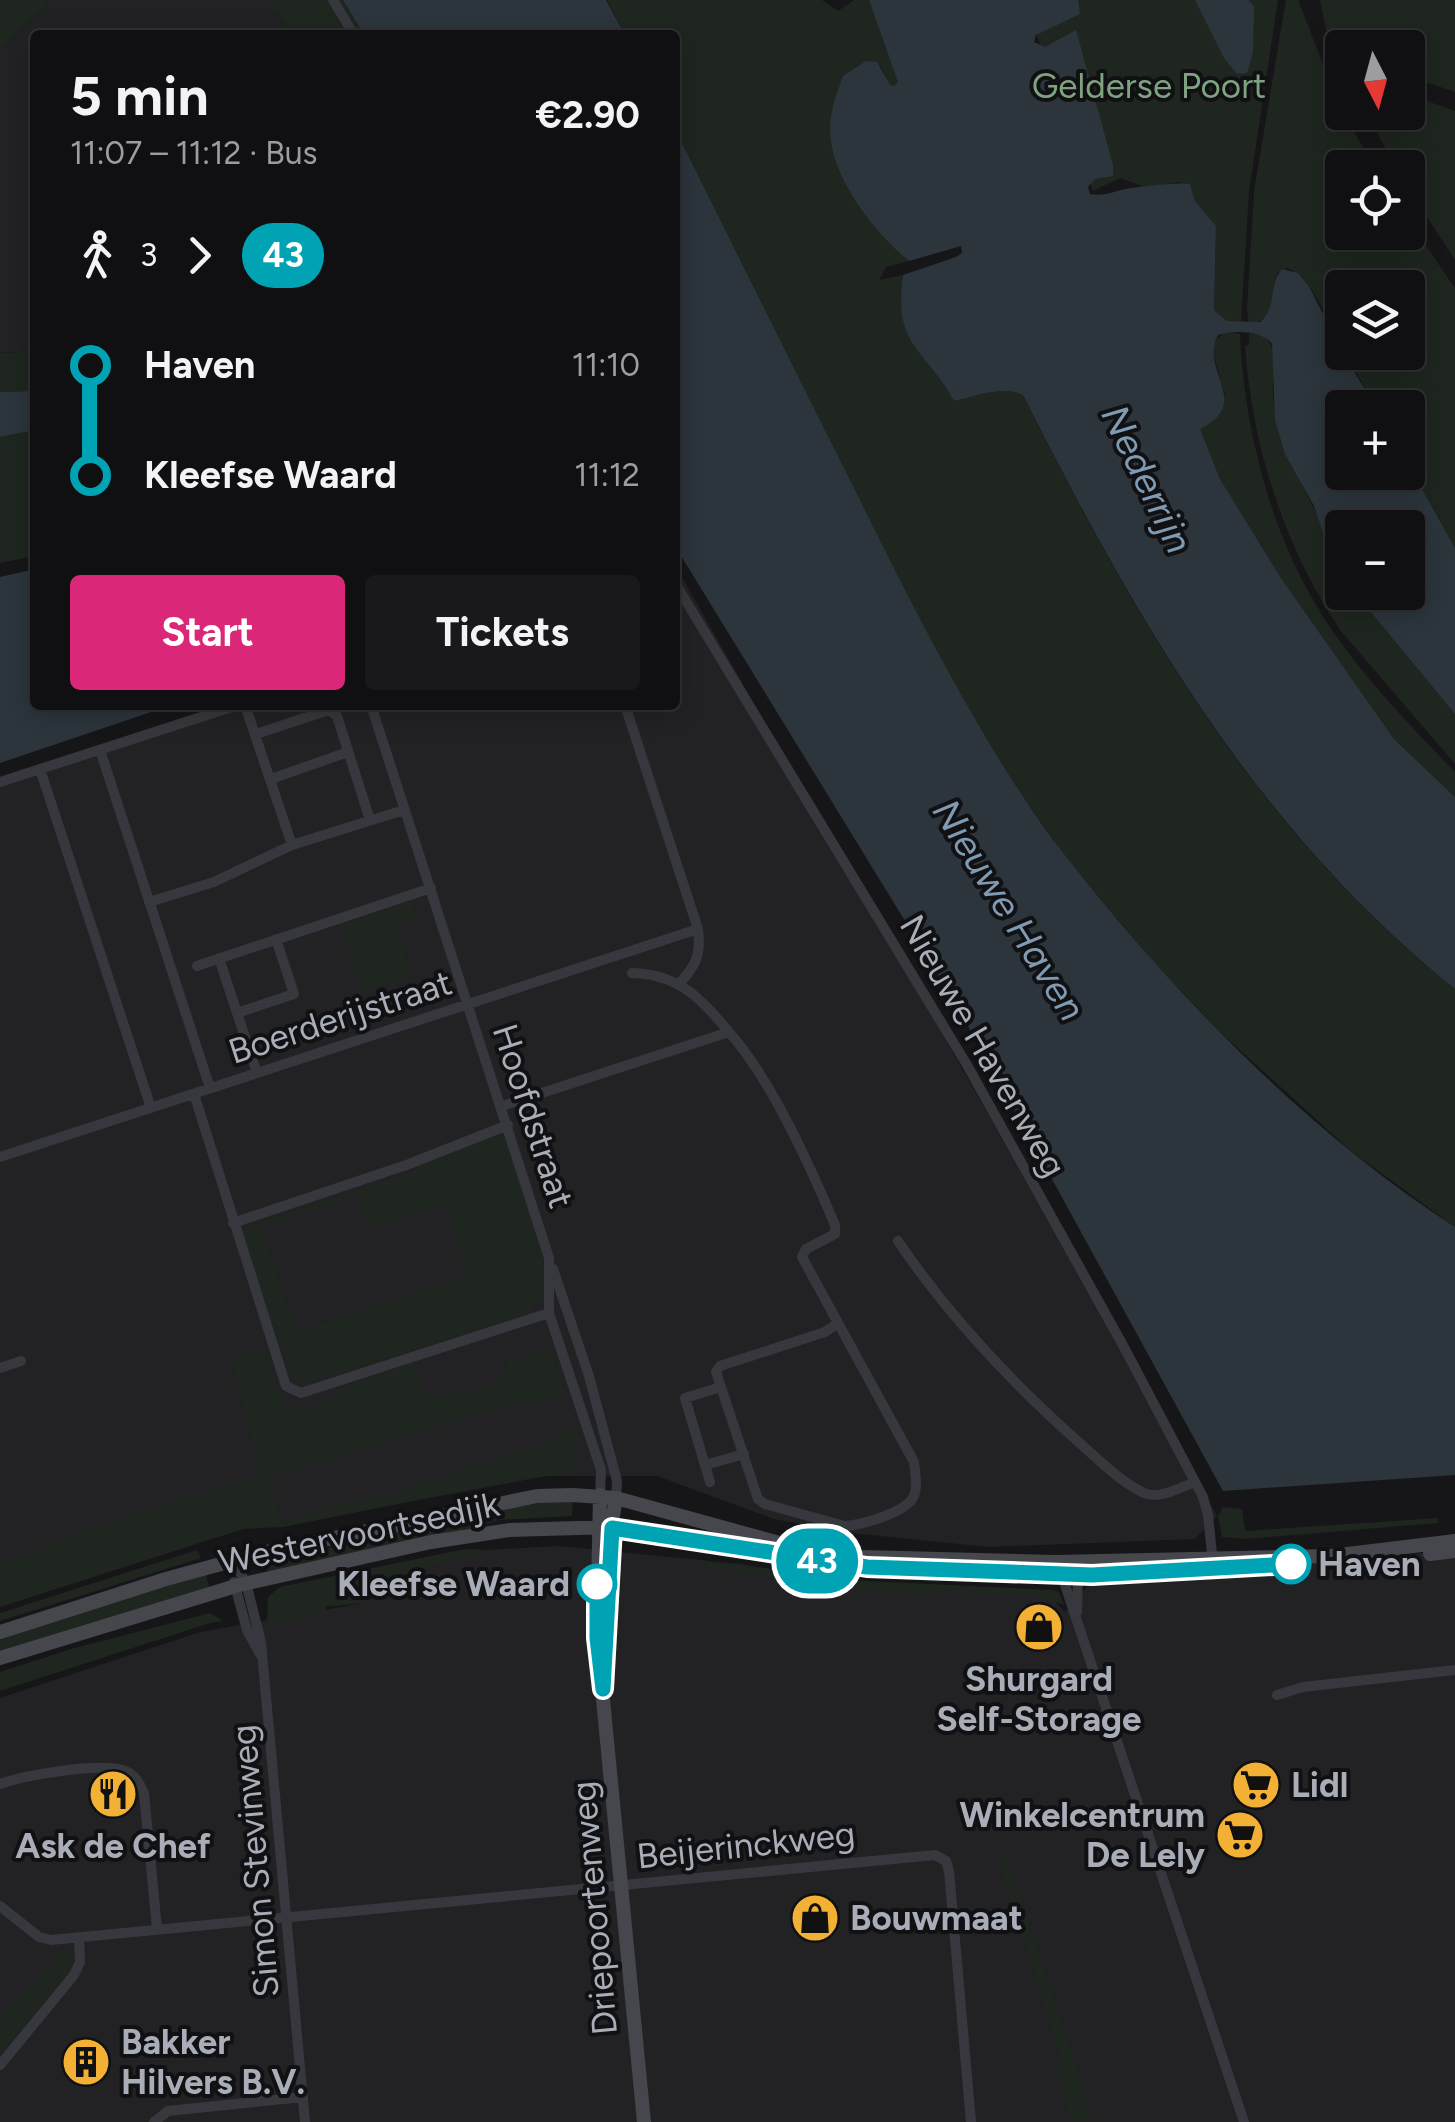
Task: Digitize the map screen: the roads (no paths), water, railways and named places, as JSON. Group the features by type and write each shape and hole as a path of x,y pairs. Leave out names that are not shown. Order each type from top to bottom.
{"main road":[{"name":"Driepoortenweg","path":"600,1496 604,1527 603,1689 644,2122"},
{"name":"Westervoortsedijk","path":"0,1632 233,1560 522,1499 616,1498 783,1544 835,1554 1071,1571"},
{"name":"Driepoortenweg","path":"604,1527 616,1498"},
{"name":"Westervoortsedijk","path":"0,1658 240,1585 431,1542 510,1530 604,1527 840,1565 1071,1571 1213,1559 1349,1554 1455,1541"},
{"name":"Westervoortsedijk","path":"1213,1559 1344,1562 1455,1552"}],"street":[{"path":"333,0 351,30"},
{"name":"Nieuwe Havenweg","path":"680,591 967,1065 1125,1348 1206,1505 1213,1559"},
{"path":"0,782 226,710"},
{"path":"244,710 292,845"},
{"path":"256,734 328,710 336,716 370,820"},
{"name":"Hoofdstraat","path":"373,710 586,1364 594,1403"},
{"path":"627,710 698,930 698,961 680,983"},
{"path":"100,750 210,1088"},
{"path":"271,779 348,752"},
{"path":"40,769 151,1108"},
{"path":"149,902 214,882 292,845 404,810"},
{"path":"173,974 431,888"},
{"name":"Boerderijstraat","path":"0,1157 698,930"},
{"path":"237,1014 294,994 276,940"},
{"path":"219,958 257,1073"},
{"path":"632,972 680,983 702,1000 745,1050 792,1134 835,1225 835,1234 802,1252 914,1462 914,1496 905,1506 858,1525 845,1526 758,1499 716,1372 720,1366 826,1332 837,1324"},
{"path":"502,1106 728,1032"},
{"path":"194,1094 286,1386 301,1392 549,1313"},
{"path":"233,1223 409,1164 508,1125"},
{"path":"898,1241 980,1345 1040,1408 1104,1464 1146,1495 1158,1496 1195,1482"},
{"name":"Hoofdstraat","path":"550,1258 549,1313 580,1408"},
{"path":"0,1368 21,1361"},
{"path":"710,1482 685,1398 721,1386"},
{"path":"600,1496 601,1470 580,1408 594,1403 617,1481 616,1498"},
{"path":"704,1465 744,1454"},
{"path":"233,1560 240,1585"},
{"path":"1071,1571 1078,1618 1244,2122"},
{"name":"Simon Stevinweg","path":"240,1585 240,1606 266,1677 305,2122"},
{"name":"Simon Stevinweg","path":"240,1585 261,1642 260,1655"},
{"path":"1277,1695 1303,1687 1455,1670"},
{"path":"0,1784 72,1771 120,1769 138,1780 144,1793 158,1929"},
{"name":"Beijerinckweg","path":"0,1906 39,1938 79,1938 935,1855 946,1861 971,2122"},
{"path":"0,2065 74,1975 80,1962 79,1938"},
{"path":"154,2122 168,2110 304,2098"}],"water":[{"path":"343,0 606,0 622,30 361,30"},
{"name":"Nederrijn","path":"869,0 1078,0 1080,14 1036,35 1034,42 1045,47 1076,30 1113,165 1113,176 1095,179 1088,187 1090,194 1190,184 1195,201 1216,226 1214,310 1227,321 1260,322 1269,310 1282,269 1298,273 1309,286 1325,318 1325,370 1353,370 1365,390 1325,390 1325,490 1423,490 1455,548 1455,714 1369,610 1425,610 1425,510 1325,510 1325,538 1314,506 1285,454 1275,420 1272,344 1262,336 1247,332 1218,335 1214,360 1222,385 1223,408 1200,429 1220,479 1281,578 1394,739 1455,797 1455,989 1383,926 1319,860 1206,716 1110,560 1023,395 998,391 954,401 914,345 903,317 903,275 956,257 962,253 961,246 909,261 856,202 837,166 830,129 843,76 866,61 877,62 890,85 898,82"},
{"path":"1195,0 1248,0 1254,6 1253,53 1247,73 1237,74 1224,58"},
{"name":"Nieuwe Haven","path":"680,139 934,645 975,720 1042,824 1153,961 1233,1045 1362,1160 1455,1227 1455,1475 1223,1491 956,1004 680,554"},
{"path":"30,391 30,431 0,437 0,392"},
{"path":"30,570 30,710 157,710 0,763 0,577"}],"place":[{"name":"Haven","path":"1291,1564"},
{"name":"Kleefse Waard","path":"597,1584"},
{"name":"Shurgard Self-Storage","path":"1039,1627"},
{"name":"Lidl","path":"1256,1785"},
{"name":"Ask de Chef","path":"113,1794"},
{"name":"Winkelcentrum De Lely","path":"1240,1835"},
{"name":"Bouwmaat","path":"815,1918"},
{"name":"Bakker Hilvers B.V.","path":"86,2062"}],"park label":[{"name":"Gelderse Poort","path":"1149,86"}]}
